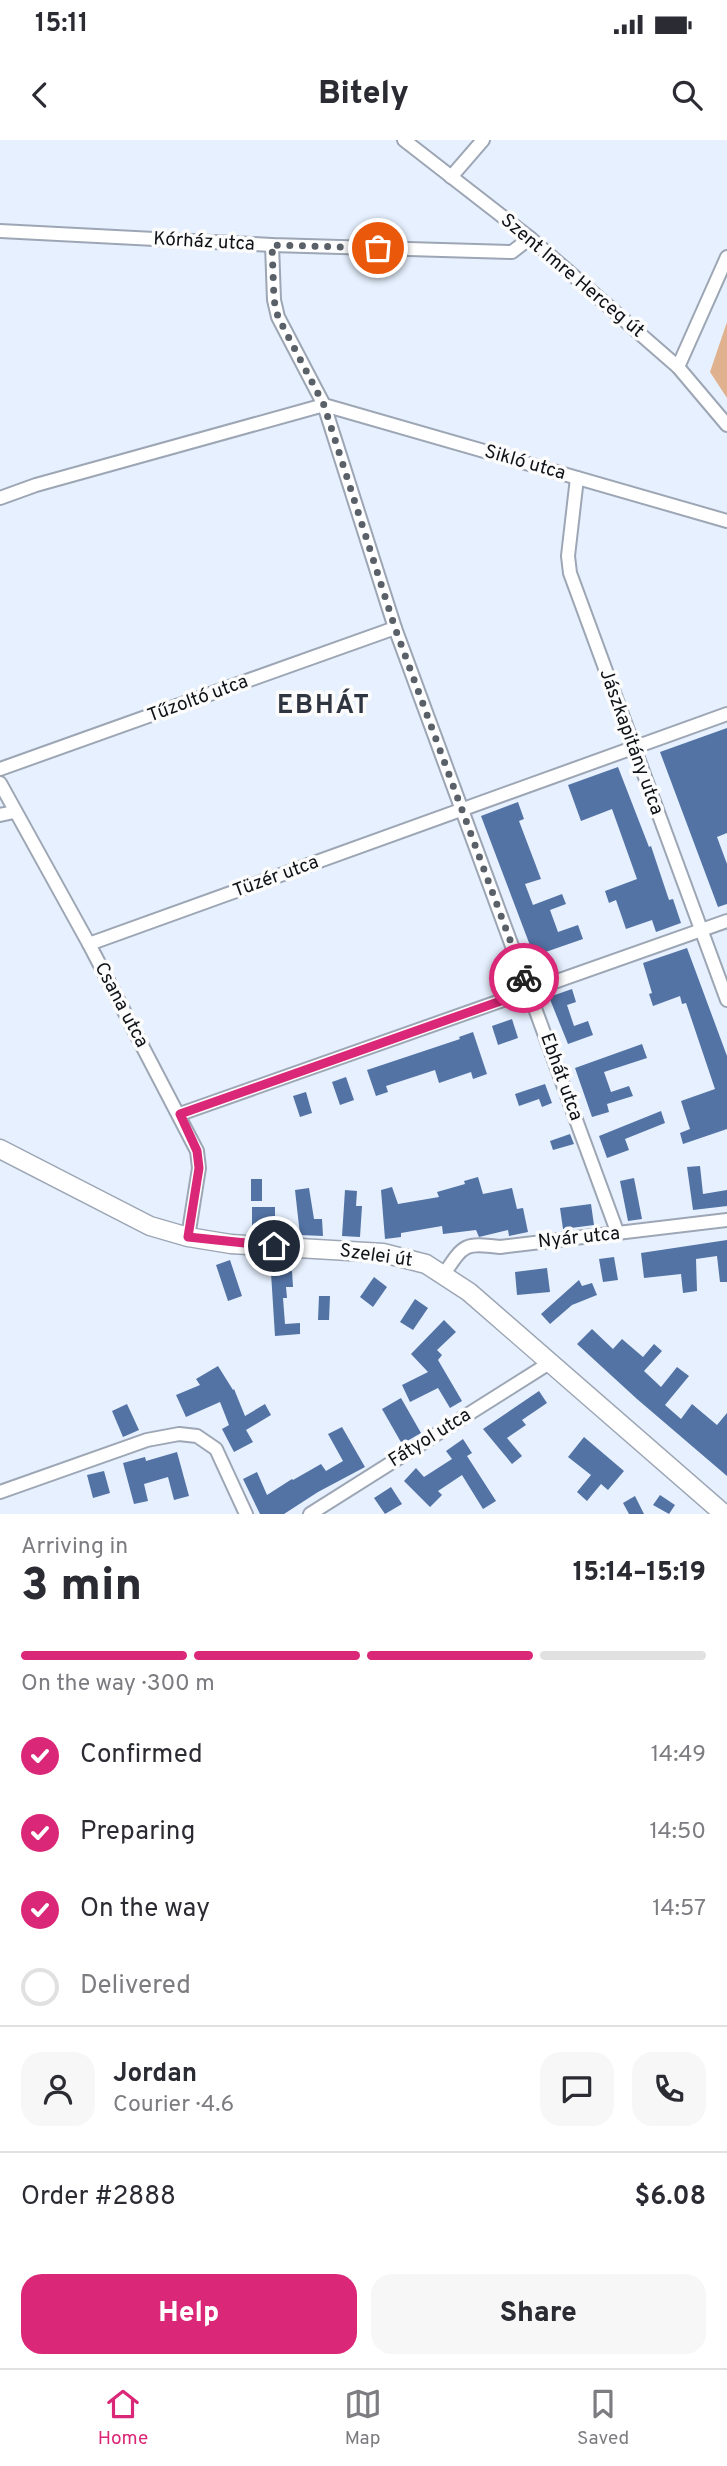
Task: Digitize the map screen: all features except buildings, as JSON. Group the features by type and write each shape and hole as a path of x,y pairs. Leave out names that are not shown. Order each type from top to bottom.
{"main road":[{"name":"Szelei út","path":"0,1149 126,1215 150,1226 188,1237 231,1244 383,1253 426,1264 469,1292 724,1514"}],"street":[{"name":"Szent Imre Herceg út","path":"404,140 530,238 678,367 727,425"},
{"path":"451,177 483,140"},
{"name":"Kórház utca","path":"0,231 272,245 512,252 530,238"},
{"path":"0,498 36,485 324,405 278,317 274,300 272,245"},
{"path":"678,367 727,257"},
{"name":"Sikló utca","path":"324,405 727,522"},
{"name":"Ebhát utca","path":"324,405 395,628 618,1234"},
{"name":"Jászkapitány utca","path":"577,478 568,556 570,573 727,1000"},
{"name":"Tűzoltó utca","path":"0,769 395,628"},
{"name":"Tüzér utca","path":"89,944 727,714"},
{"name":"Csana utca","path":"0,783 89,944 197,1151 199,1168 188,1237"},
{"path":"0,816 14,812"},
{"path":"180,1114 727,921"},
{"name":"Nyár utca","path":"444,1274 466,1246 477,1244 500,1247 727,1220"},
{"name":"Fátyol utca","path":"310,1514 551,1362"},
{"path":"0,1492 147,1440 179,1434 197,1436 216,1449 246,1514"}],"shaded area":[{"path":"727,322 727,398 710,372"}],"way so far":[{"path":"378,248 272,245 274,300 278,317 324,405 395,628 524,978"}],"district":[{"name":"EBHÁT","path":"324,706"}],"route":[{"path":"274,1246 231,1244 188,1237 199,1168 197,1151 180,1114 529,991 524,978"}]}
